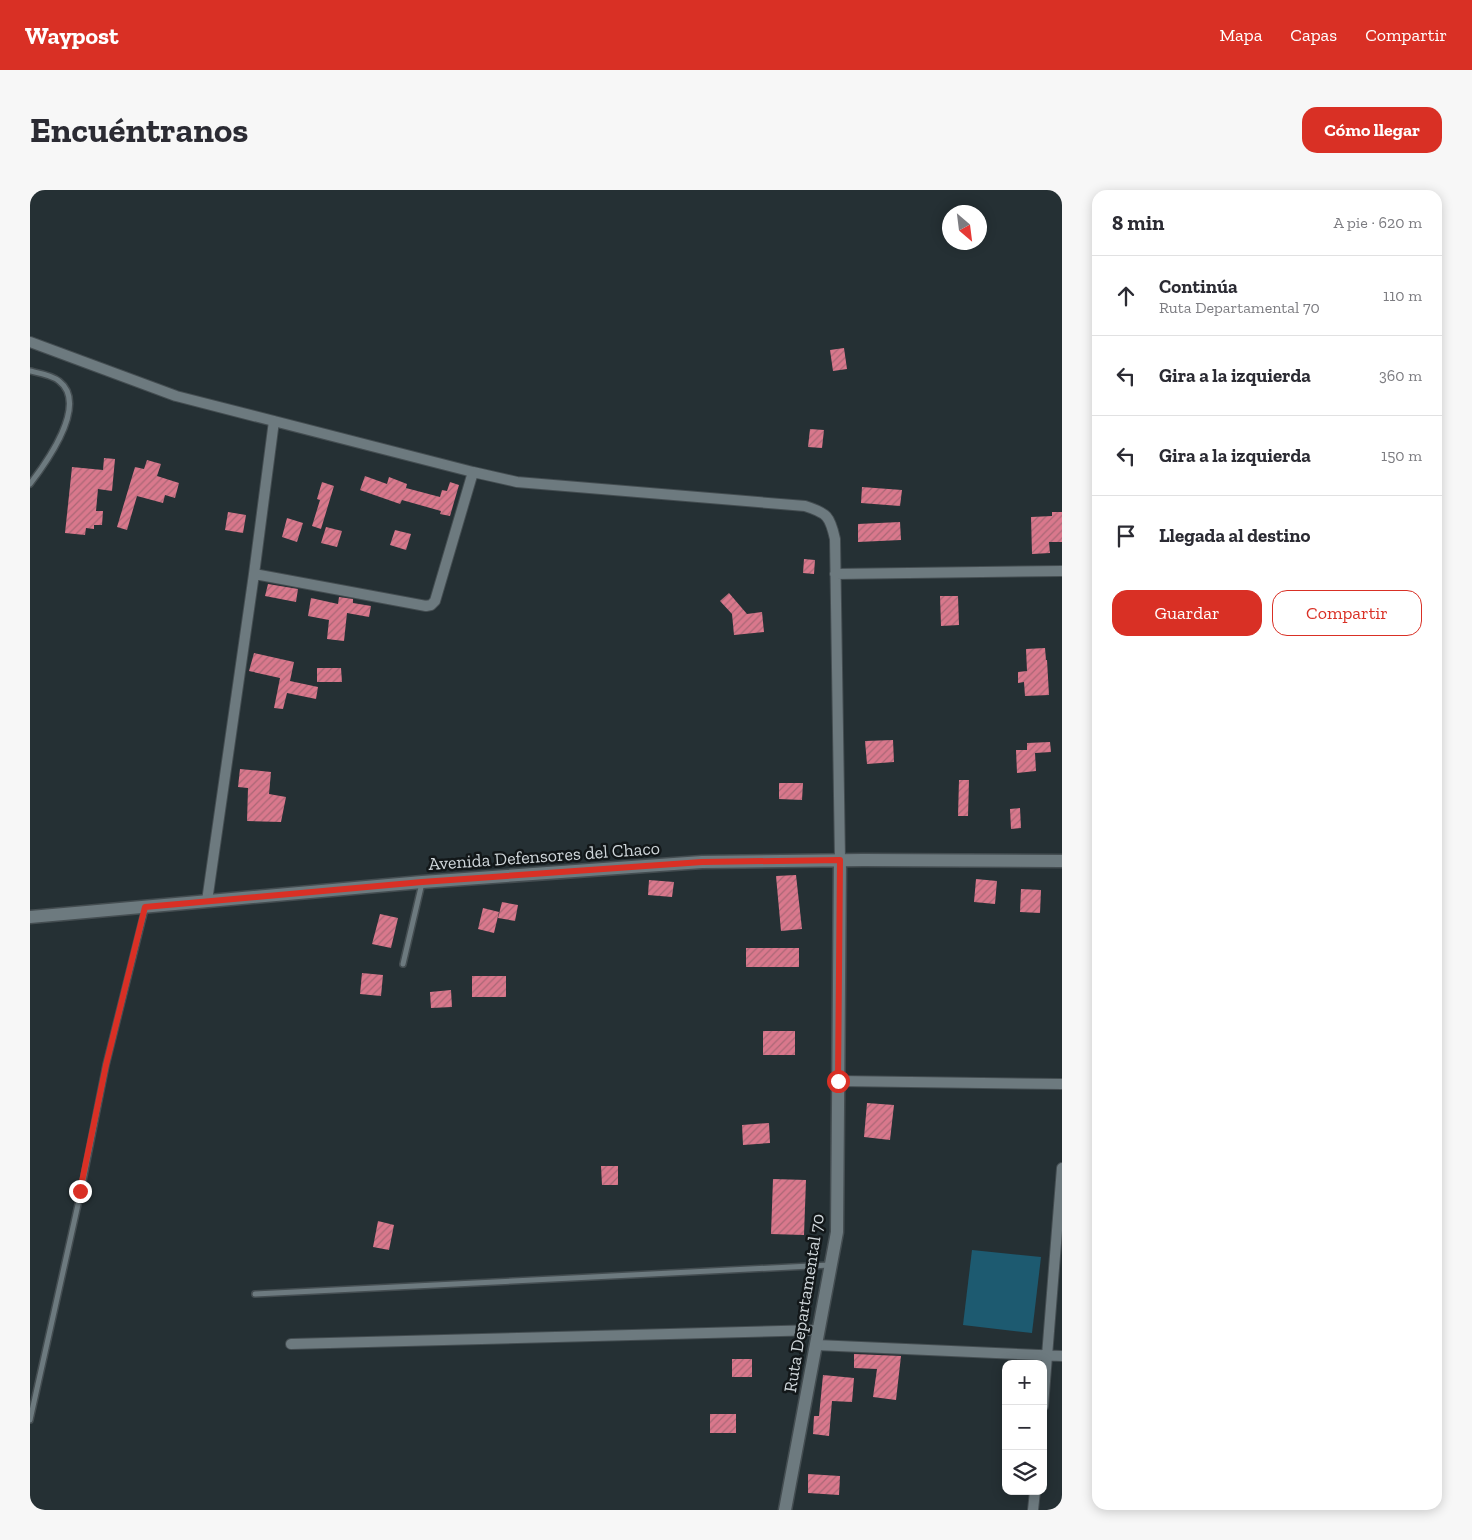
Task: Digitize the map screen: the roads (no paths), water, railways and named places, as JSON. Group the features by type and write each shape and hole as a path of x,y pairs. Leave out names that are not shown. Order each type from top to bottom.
{"main road":[{"name":"Avenida Defensores del Chaco","path":"30,917 422,882 702,862 840,860 1062,861"},
{"name":"Ruta Departamental 70","path":"785,1510 837,1232 840,860"}],"street":[{"path":"30,342 176,396 517,482 805,506 820,511 832,522 834,539 840,860"},
{"path":"207,901 274,421"},
{"path":"254,574 426,606 431,605 435,601 473,472"},
{"path":"835,574 1062,571"},
{"path":"838,1081 1062,1084"},
{"path":"1043,1405 1062,1168"},
{"path":"291,1344 819,1330"},
{"path":"816,1345 1062,1356"},
{"path":"1033,1510 1035,1495"}],"lane":[{"path":"30,370 59,381 68,392 70,402 67,424 43,468 30,484"},
{"path":"403,964 422,882"},
{"path":"30,1420 106,1065 145,907"},
{"path":"255,1294 831,1265"}]}
